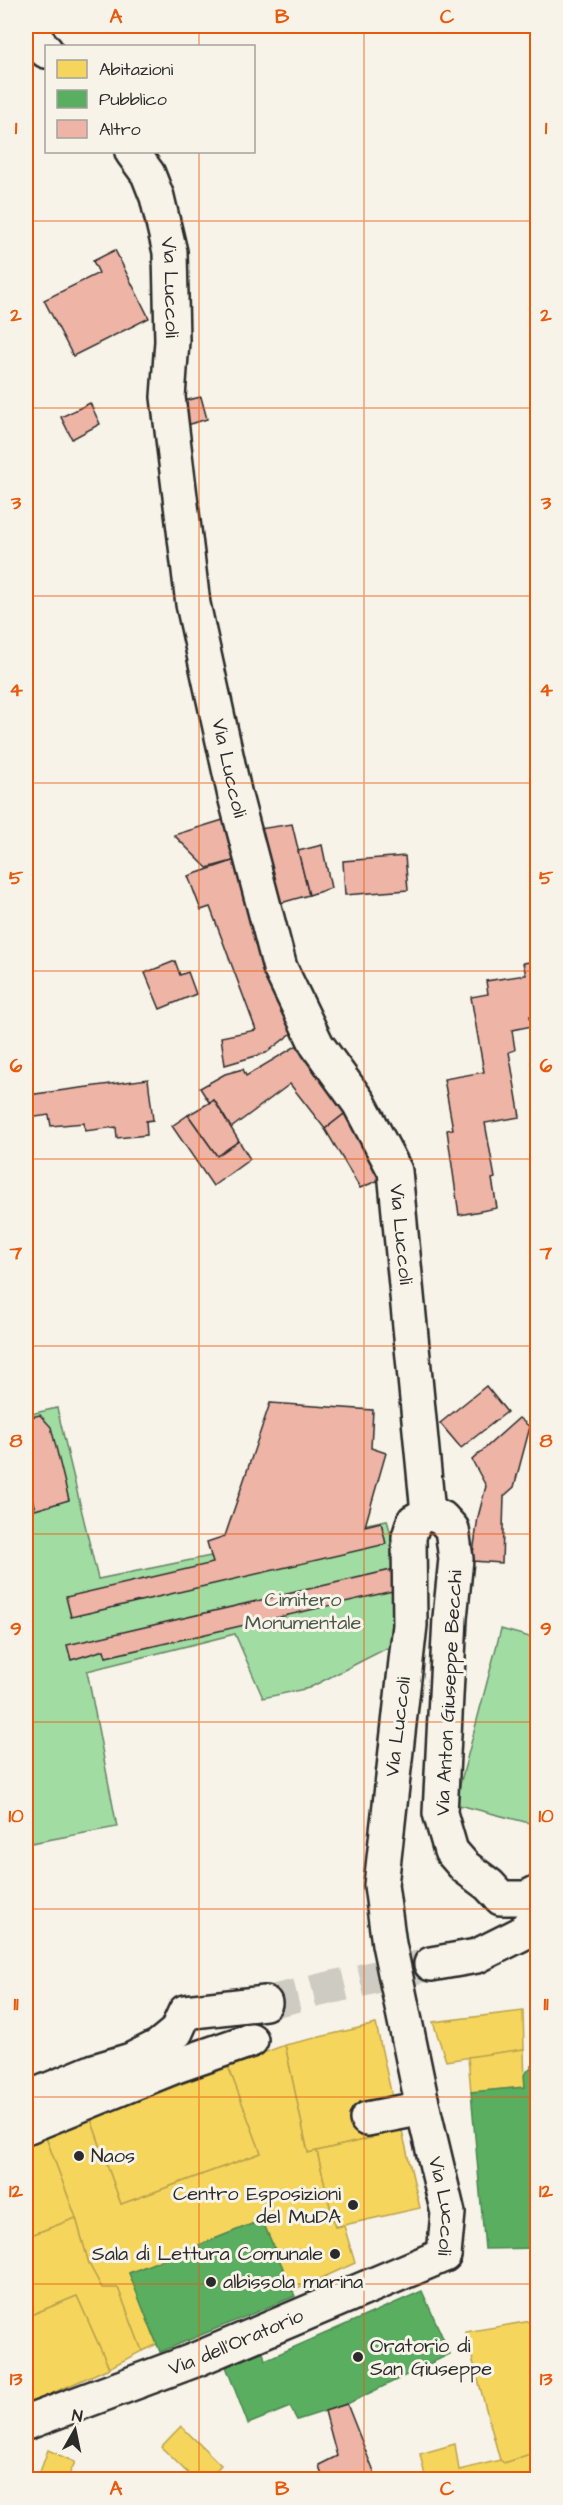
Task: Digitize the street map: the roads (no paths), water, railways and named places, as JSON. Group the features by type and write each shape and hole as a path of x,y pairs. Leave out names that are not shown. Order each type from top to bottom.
{"street":[{"path":"26,27 45,50"},
{"name":"Via Luccoli","path":"133,153 148,174 157,197 170,252 172,341 169,408 193,604 235,796 280,968 317,1045 359,1103 395,1171 428,1513 414,1521 409,1537 410,1625 381,1885 389,1944 423,2108 448,2213 452,2263"},
{"name":"Via Anton Giuseppe Becchi","path":"428,1513 442,1518 452,1528 456,1559 450,1617 440,1813 442,1822 451,1851 465,1867 489,1885 501,1898 526,1898 537,1892"},
{"path":"431,1964 477,1956 523,1933 537,1913"},
{"path":"26,2099 94,2071 130,2060 159,2046 176,2032 185,2012 265,2003"},
{"path":"26,2127 176,2066 251,2040"},
{"path":"367,2119 423,2108"},
{"name":"Via dell'Oratorio","path":"26,2423 452,2263"}],"tunnel":[{"path":"265,2003 431,1964"}],"place":[{"name":"Naos","path":"79,2156"},
{"name":"Centro Esposizioni del MuDA","path":"353,2205"},
{"name":"Sala di Lettura Comunale","path":"335,2254"},
{"name":"albissola marina","path":"211,2282"},
{"name":"Oratorio di San Giuseppe","path":"358,2357"}],"park label":[{"name":"Cimitero Monumentale","path":"303,1612"}]}
